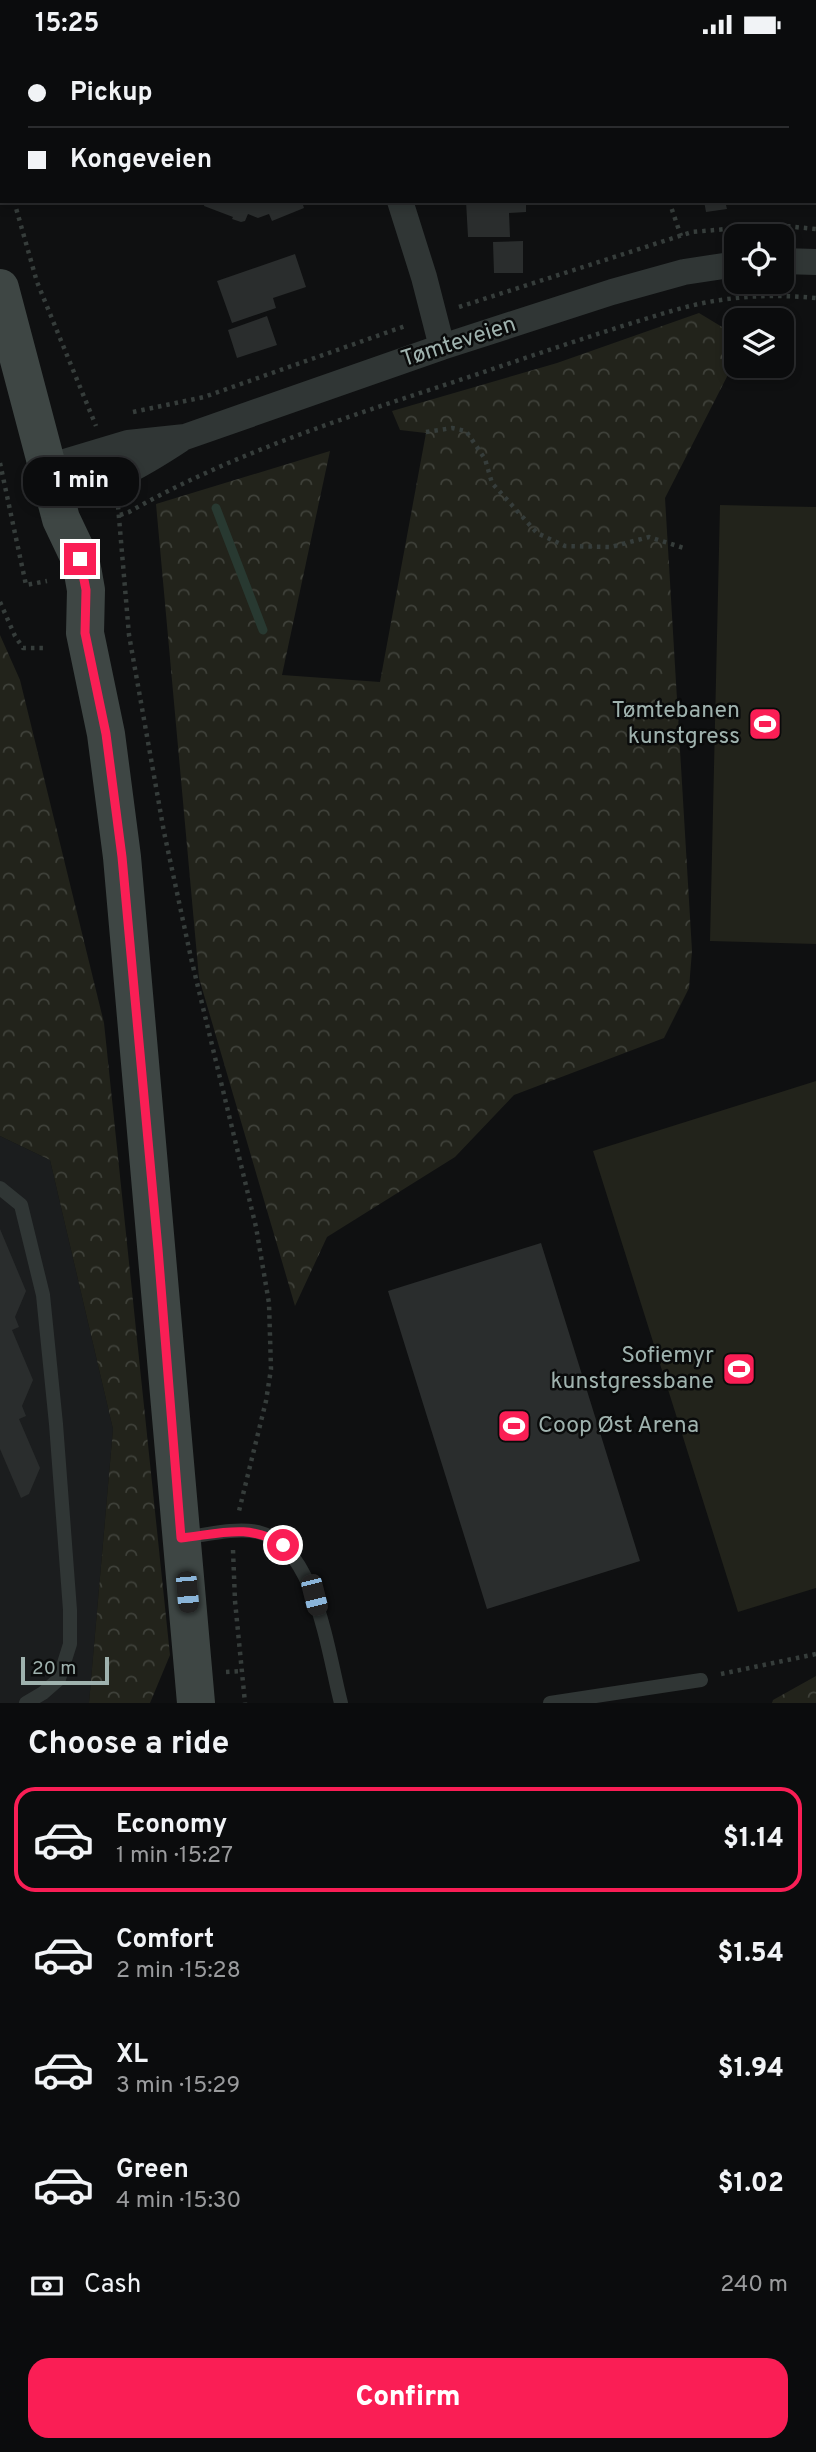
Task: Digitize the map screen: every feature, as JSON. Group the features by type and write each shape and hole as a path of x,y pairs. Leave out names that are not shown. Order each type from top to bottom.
{"main road":[{"path":"0,288 55,495 80,559 85,582 85,633 106,734 122,857 197,1703"}],"street":[{"path":"401,203 442,347"},
{"path":"794,262 816,263"},
{"name":"Tømteveien","path":"55,495 128,443 185,437 442,347 650,280 724,265"}],"lane":[{"path":"0,1188 20,1205 43,1295 70,1610 70,1644 59,1679 26,1703"},
{"path":"181,1538 259,1532 271,1537 296,1558 314,1595 341,1703"},
{"path":"550,1703 701,1680"}],"path":[{"path":"15,203 29,260 50,319 99,433"},
{"path":"670,203 681,236"},
{"path":"120,515 192,479 266,448 378,407 658,315 719,300 771,295 816,297"},
{"path":"426,432 452,428 466,431 485,459 492,483 537,533 556,542 565,546 611,547 649,537 687,549"},
{"path":"0,463 26,585 47,581"},
{"path":"116,494 129,635 164,832 191,958 256,1227 269,1303 271,1369 235,1532 233,1578 245,1703"},
{"path":"0,602 23,648 44,648"},
{"path":"701,1680 722,1673 816,1654"}],"shaded area":[{"path":"0,1136 50,1160 113,1429 89,1703 0,1703"}],"green space":[{"path":"699,313 724,328 724,378 726,378 665,498 692,951 689,988 664,1038 514,1095 455,1157 327,1237 295,1306 199,978 156,504 330,451 282,675 380,682 426,433 400,430 392,411 557,363"},
{"name":"Tømtebanen kunstgress","path":"720,505 816,507 816,944 710,941"},
{"path":"0,635 20,680 104,1023 170,1655 150,1703 89,1703 113,1429 50,1160 0,1136"},
{"name":"Sofiemyr kunstgressbane","path":"816,1081 816,1588 738,1612 593,1151"},
{"path":"816,1676 816,1703 772,1703 773,1700"}],"building":[{"path":"205,203 307,203 303,205 304,208 272,221 269,214 258,218 248,214 245,221 241,222 204,206"},
{"path":"466,203 526,203 526,212 509,213 510,237 468,237"},
{"path":"704,203 726,203 727,209 706,212"},
{"path":"523,241 523,273 494,273 493,242"},
{"path":"295,254 306,287 273,298 276,308 232,323 217,281"},
{"path":"267,316 277,345 237,358 228,330"},
{"path":"0,1229 26,1291 15,1317 19,1327 12,1330 33,1380 22,1406 26,1416 19,1419 40,1468 29,1494 21,1498 0,1449"},
{"name":"Coop Øst Arena","path":"541,1243 640,1561 487,1609 388,1291"}],"waterway":[{"path":"216,508 263,630"}],"place":[{"name":"Tømtebanen kunstgress","path":"765,724"},
{"name":"Sofiemyr kunstgressbane","path":"739,1369"},
{"name":"Coop Øst Arena","path":"514,1426"}],"route":[{"path":"80,559 86,590 85,633 106,734 122,857 181,1538 247,1531 259,1532 283,1545"}]}
